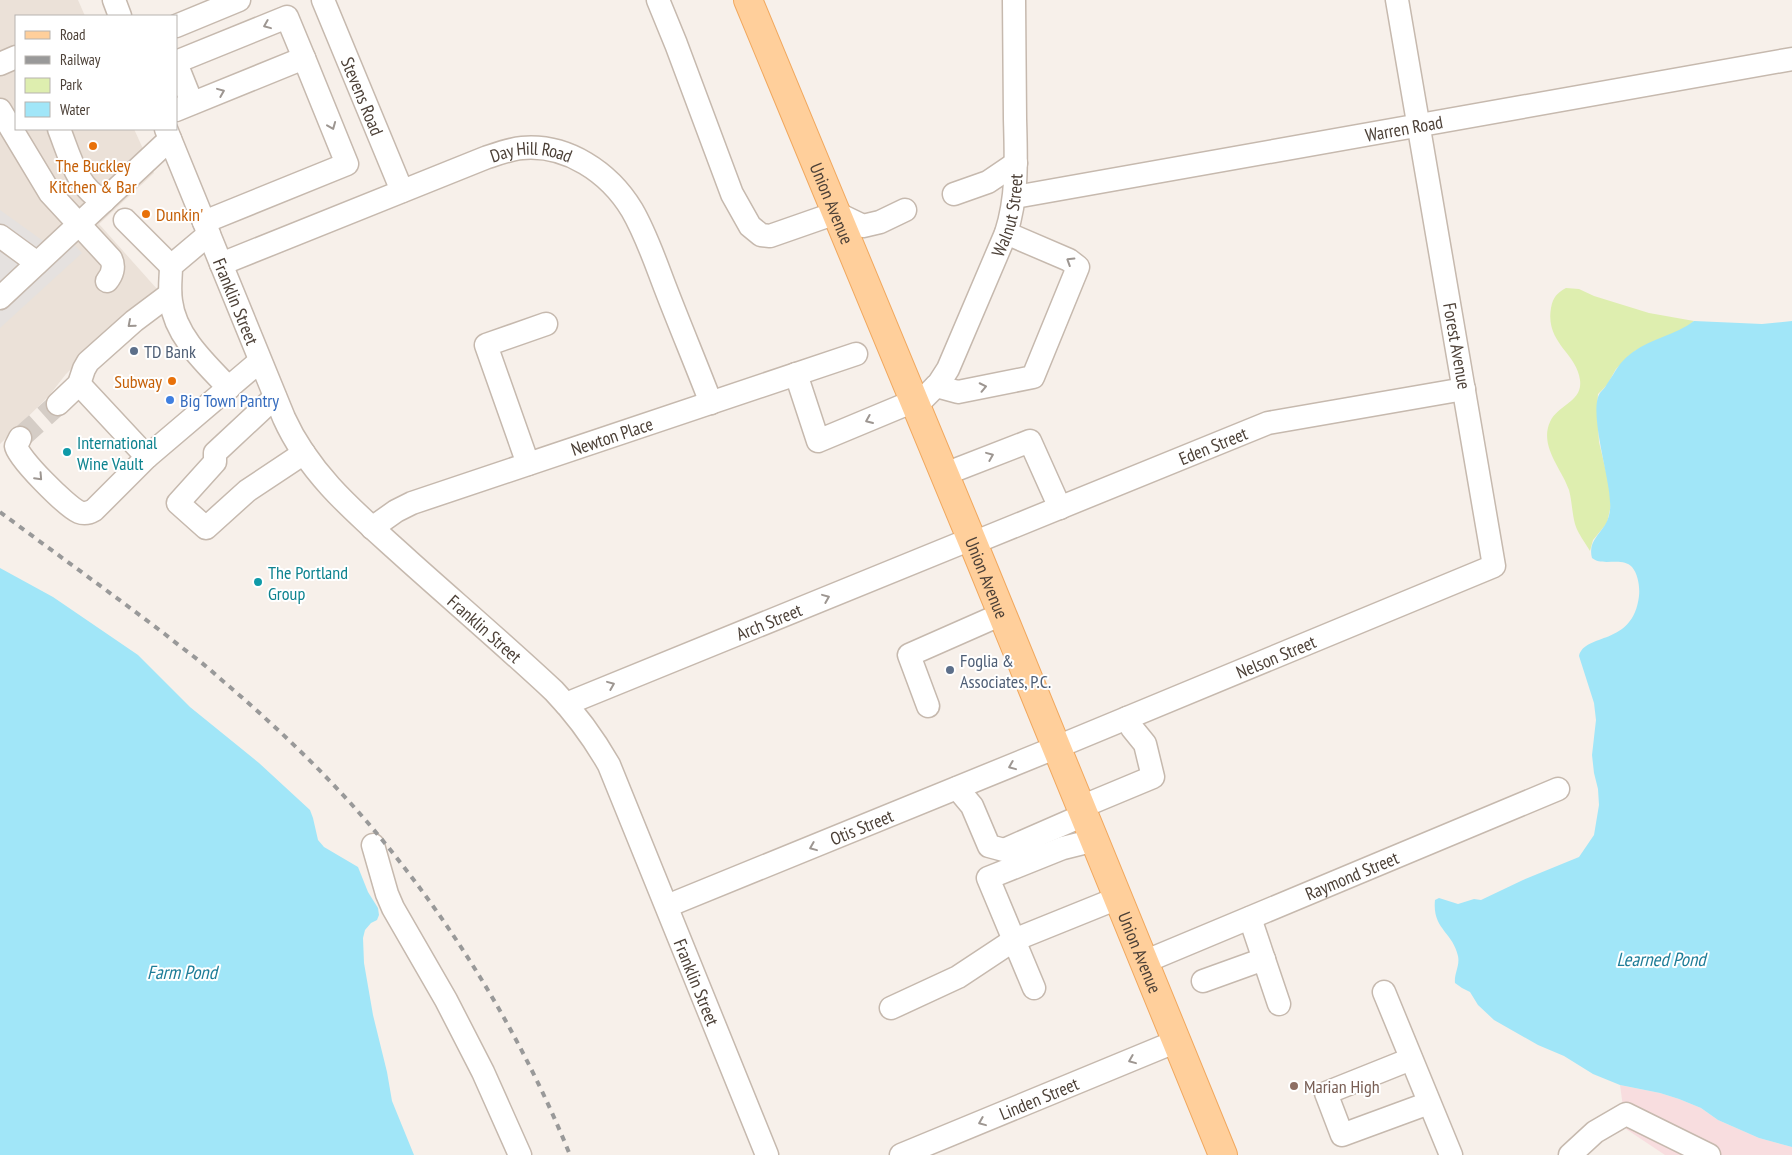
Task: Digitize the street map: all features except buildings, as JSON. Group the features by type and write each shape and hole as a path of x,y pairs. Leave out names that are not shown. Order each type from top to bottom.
{"main road":[{"name":"Union Avenue","path":"748,0 836,213 922,398 945,474 1223,1155"}],"street":[{"path":"114,0 120,15"},
{"path":"178,25 239,0"},
{"name":"Stevens Road","path":"323,0 402,191"},
{"path":"658,0 732,194 750,226 761,235 770,236 836,213 863,226 880,222 905,210"},
{"name":"Walnut Street","path":"922,398 948,369 1012,215 1015,197 1016,163 1014,0"},
{"name":"Forest Avenue","path":"1397,0 1494,566"},
{"path":"178,62 287,17 347,164 207,228 171,266 170,294 174,314 184,335 202,359 229,388"},
{"path":"0,64 15,57"},
{"path":"178,74 184,107 304,58"},
{"name":"Warren Road","path":"1015,197 1792,59"},
{"path":"8,117 45,186 111,258 113,270 106,282"},
{"path":"59,130 78,175 88,191 104,202"},
{"path":"0,298 104,202 168,134"},
{"name":"Franklin Street","path":"168,134 275,397 293,436 304,453 333,491 537,675 566,704 595,741 609,765 767,1155"},
{"name":"Day Hill Road","path":"221,264 485,158 521,148 555,150 584,162 598,172 621,195 639,223 711,403"},
{"path":"954,194 988,182 1016,163"},
{"path":"125,220 171,266"},
{"path":"796,374 818,441 922,398 1034,376 1078,267 1069,260 1006,233"},
{"path":"0,236 37,263"},
{"path":"58,404 79,384 88,362 140,316 170,294"},
{"path":"528,464 486,345 546,324"},
{"name":"Newton Place","path":"372,528 396,511 412,503 856,354"},
{"path":"20,438 16,446 19,455 55,493 75,510 88,513 94,510 147,457 260,361"},
{"path":"79,384 147,457"},
{"name":"Eden Street","path":"972,541 1060,508 1268,423 1464,389"},
{"path":"275,397 215,453 215,462 178,503 206,528 247,491 304,453"},
{"path":"945,474 1030,441 1060,508"},
{"name":"Arch Street","path":"566,704 972,541"},
{"name":"Nelson Street","path":"1057,747 1494,566"},
{"path":"928,706 909,656 1002,614"},
{"path":"957,788 972,806 988,846 1004,850 1153,777 1145,744 1132,728 1127,718"},
{"name":"Otis Street","path":"667,906 1057,747"},
{"name":"Raymond Street","path":"1144,962 1558,789"},
{"path":"1034,988 988,878 1063,848 1095,840"},
{"path":"373,846 381,877 393,908 446,1000 479,1064 520,1155"},
{"path":"891,1008 958,977 1014,940 1118,898"},
{"path":"1250,918 1279,1004"},
{"path":"1203,981 1264,959"},
{"path":"1384,992 1451,1155"},
{"name":"Linden Street","path":"901,1155 1177,1041"},
{"path":"1411,1059 1326,1093 1342,1135 1429,1103"},
{"path":"1570,1155 1595,1132 1626,1114 1709,1155"}],"shaded area":[{"path":"0,0 78,0 85,15 15,15 15,130 134,130 154,173 99,224 157,289 133,309 66,374 48,397 0,444"},
{"path":"0,210 53,248 66,236 82,253 0,328"},
{"path":"1620,1085 1679,1099 1701,1108 1718,1120 1759,1138 1792,1147 1792,1155 1665,1155 1626,1129"}],"green space":[{"path":"1566,288 1579,289 1594,296 1649,313 1694,321 1684,329 1635,351 1616,369 1607,385 1598,394 1599,442 1609,484 1611,505 1607,523 1593,540 1590,551 1576,528 1569,490 1549,449 1547,440 1547,431 1553,416 1574,398 1580,387 1578,371 1557,339 1550,320 1554,298"}],"water":[{"name":"Learned Pond","path":"1694,321 1762,324 1792,321 1792,1147 1759,1138 1718,1120 1701,1108 1679,1099 1620,1085 1593,1074 1564,1056 1538,1045 1494,1020 1478,1005 1470,992 1455,983 1458,956 1452,941 1437,918 1435,910 1435,900 1439,898 1458,904 1474,899 1481,900 1579,857 1594,835 1599,805 1592,755 1596,720 1594,703 1579,656 1583,649 1590,644 1619,631 1628,624 1635,612 1639,596 1638,581 1632,567 1623,562 1601,562 1592,558 1591,548 1609,517 1610,508 1609,491 1596,414 1597,402 1600,393 1628,356 1640,347 1680,330"},
{"name":"Farm Pond","path":"0,568 53,597 138,655 190,707 259,763 310,810 318,840 324,847 358,867 368,892 378,908 379,915 377,920 371,923 365,930 363,938 364,963 373,1015 392,1101 414,1155 0,1155"}],"tunnel":[{"path":"20,438 58,404"}],"railway":[{"path":"0,512 205,665 302,753 361,814 436,910 487,988 532,1070 570,1155"}],"place":[{"name":"The Buckley Kitchen & Bar","path":"93,146"},
{"name":"Dunkin'","path":"146,214"},
{"name":"TD Bank","path":"134,351"},
{"name":"Subway","path":"172,381"},
{"name":"Big Town Pantry","path":"170,400"},
{"name":"International Wine Vault","path":"67,452"},
{"name":"The Portland Group","path":"258,582"},
{"name":"Foglia & Associates, P.C.","path":"950,670"},
{"name":"Marian High","path":"1294,1086"}]}
